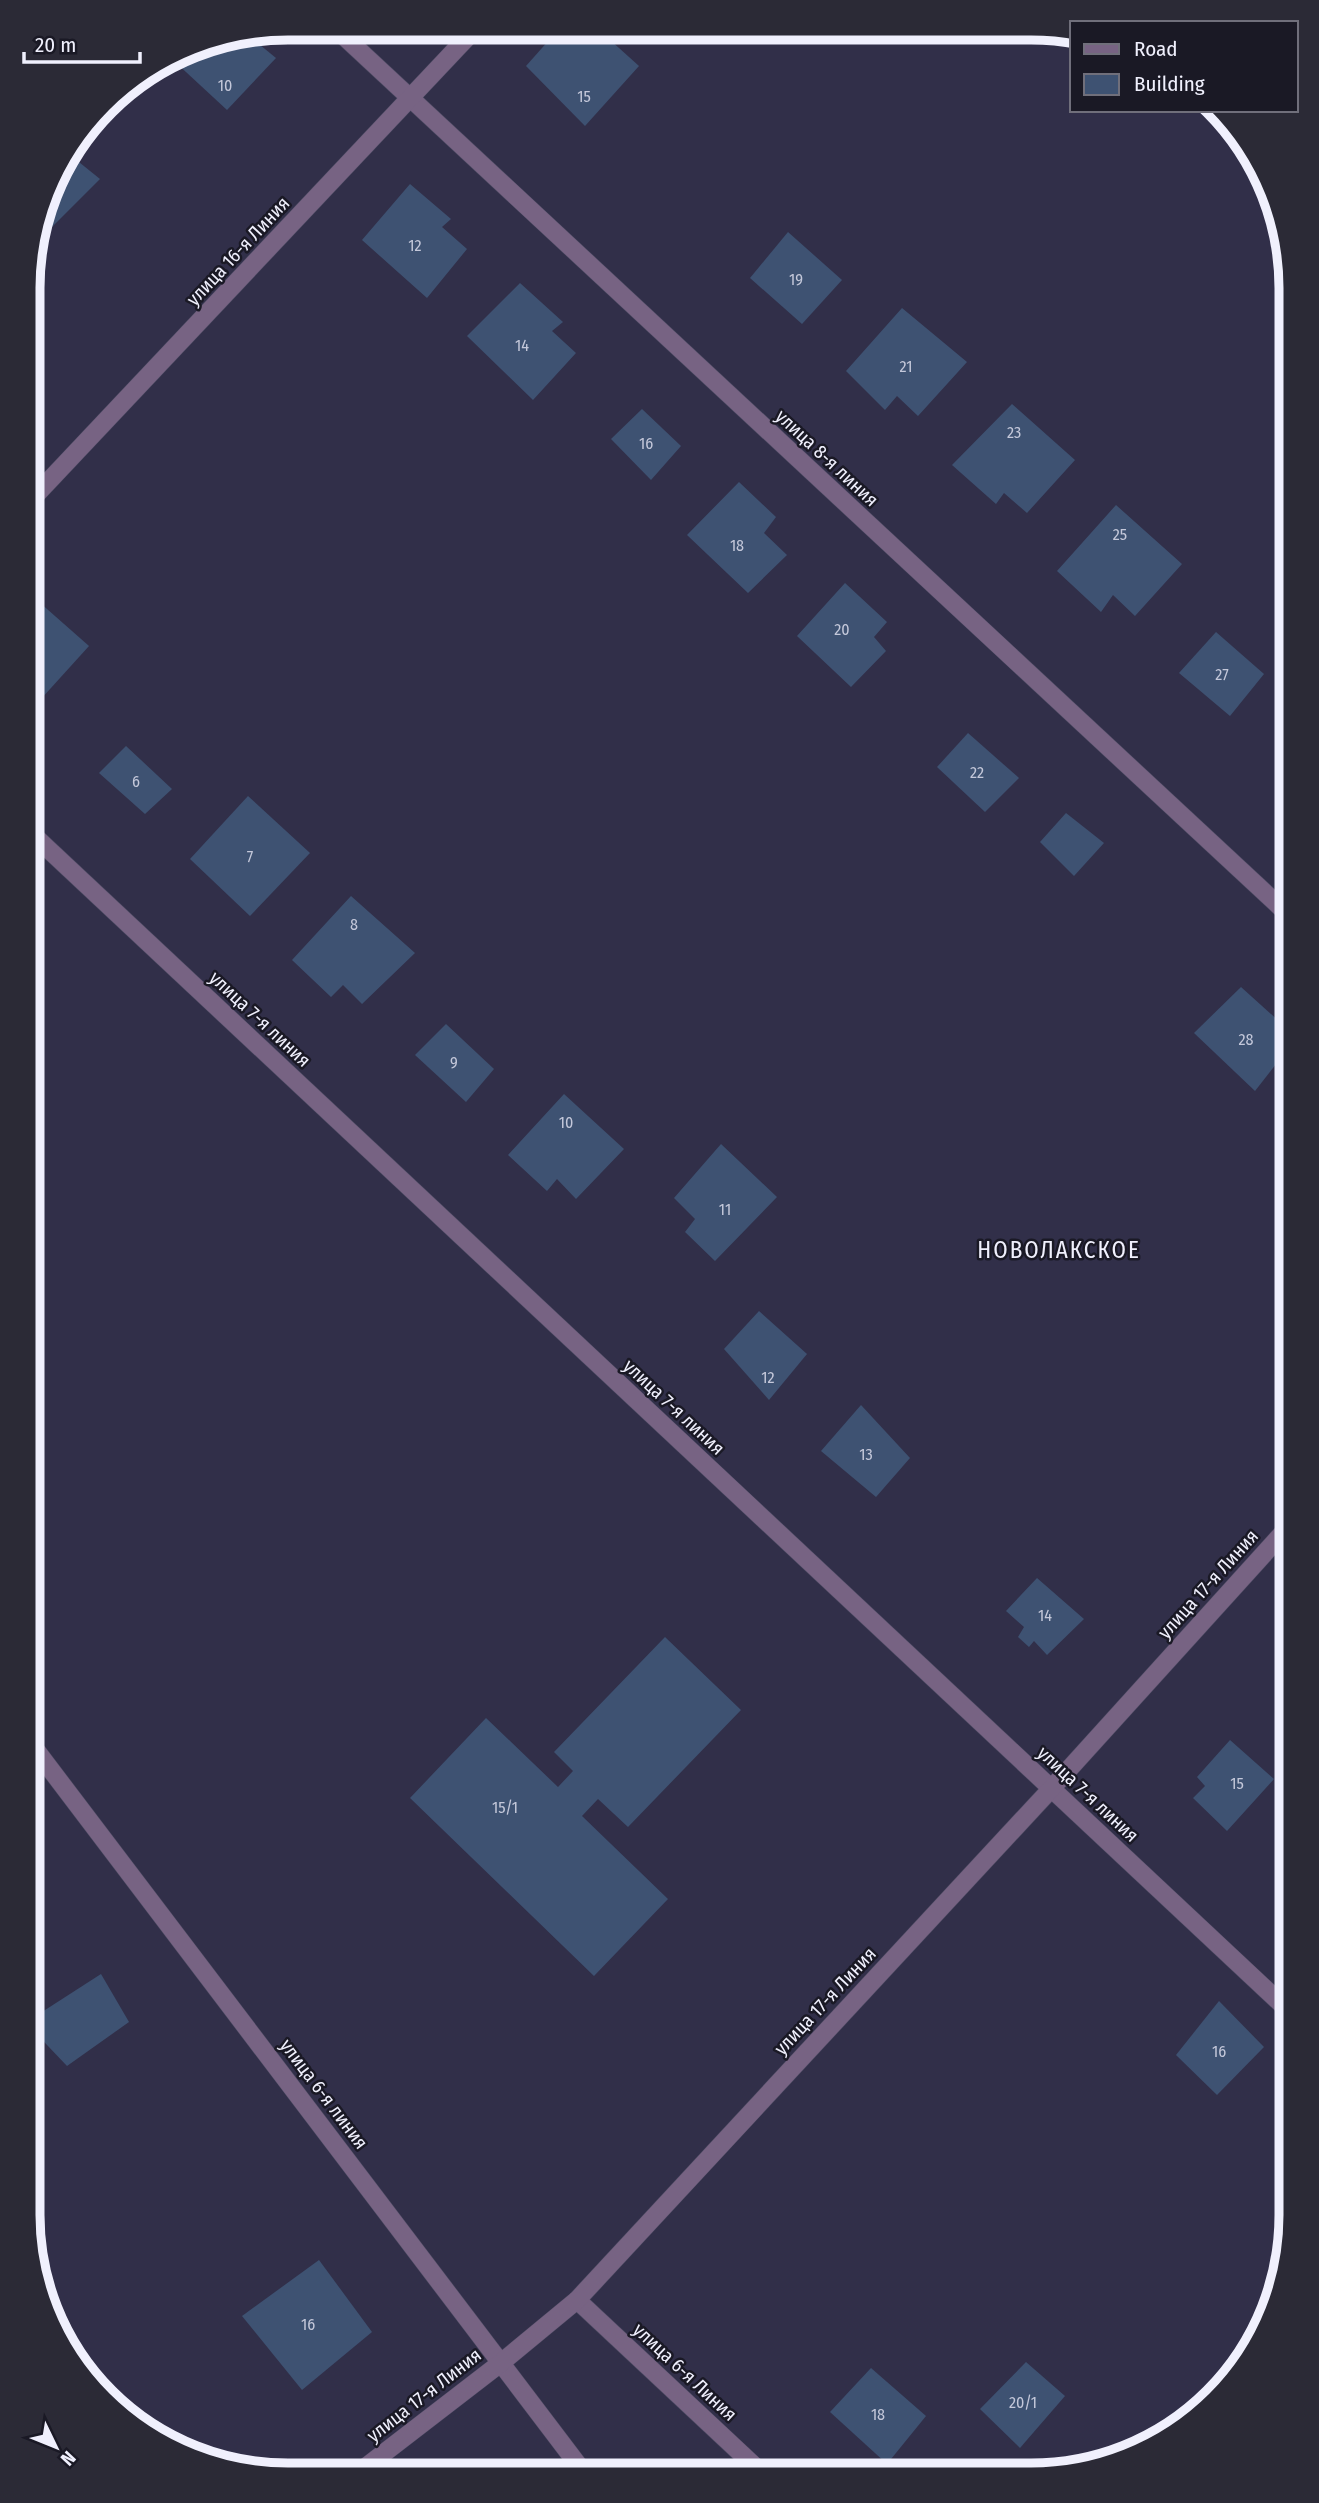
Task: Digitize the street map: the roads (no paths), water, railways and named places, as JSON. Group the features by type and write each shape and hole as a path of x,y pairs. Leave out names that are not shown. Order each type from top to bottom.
{"street":[{"name":"улица 8-я линия","path":"349,41 1279,905"},
{"name":"улица 16-я Линия","path":"40,490 464,41"},
{"name":"улица 7-я линия","path":"40,841 1279,2002"},
{"name":"улица 17-я Линия","path":"371,2463 577,2300 1051,1789 1279,1537"},
{"name":"улица 6-я линия","path":"40,1755 577,2463"},
{"name":"улица 6-я Линия","path":"577,2300 751,2463"}],"district":[{"name":"НОВОЛАКСКОЕ","path":"1059,1250"}]}
